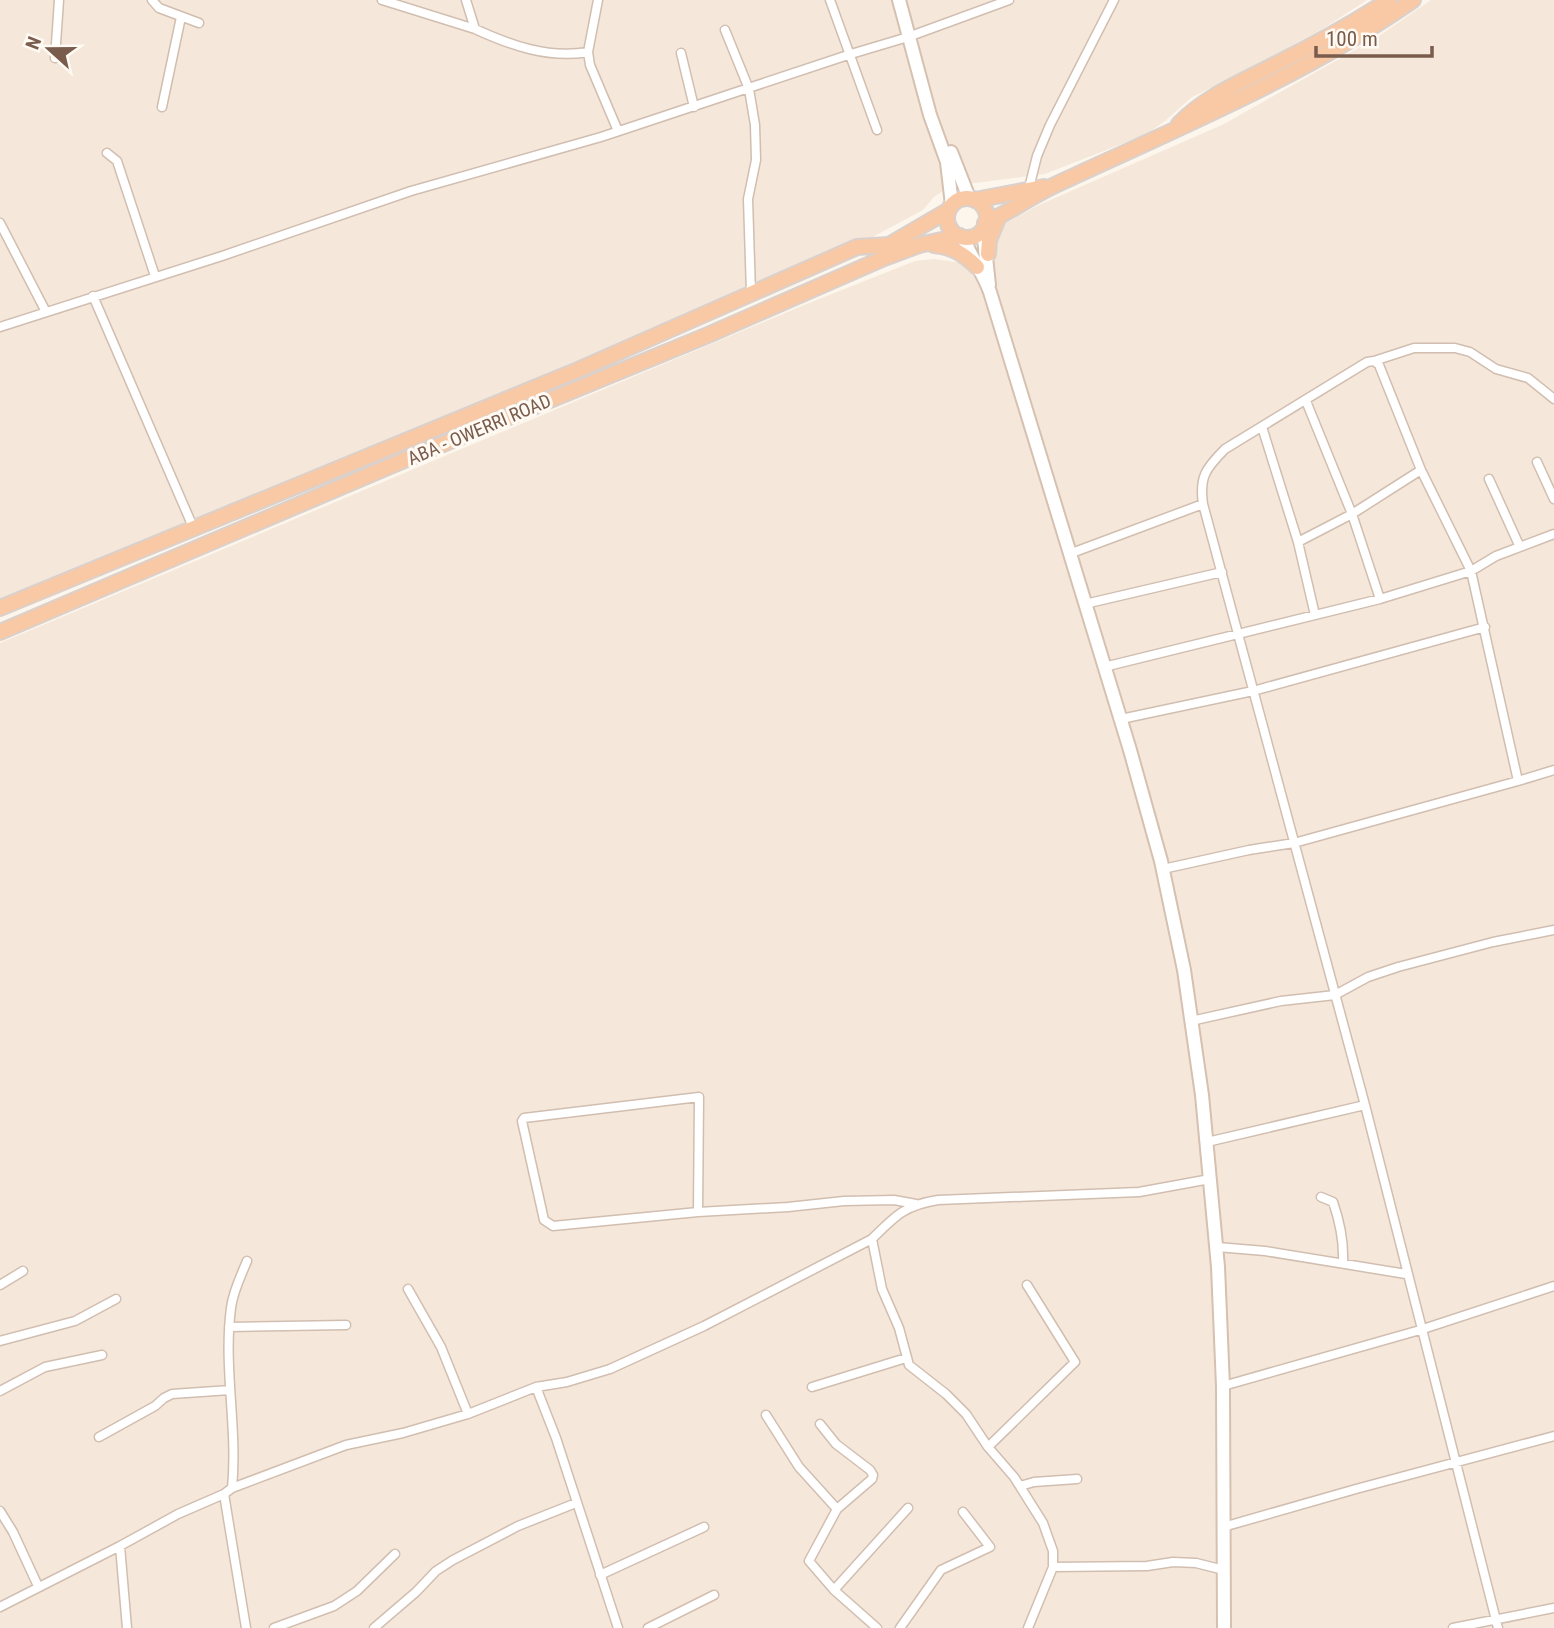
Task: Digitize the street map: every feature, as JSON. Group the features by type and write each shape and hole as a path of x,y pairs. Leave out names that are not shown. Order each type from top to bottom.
{"highway":[{"name":"ABA - OWERRI ROAD","path":"1171,132 1193,110 1213,97 1307,48 1389,0"},
{"name":"ABA - OWERRI ROAD","path":"0,632 409,458 708,335 884,258 919,245 974,236 999,216 1055,185 1171,132 1331,53 1413,0"},
{"name":"ABA - OWERRI ROAD","path":"0,608 578,370 857,247 889,245 963,198 972,199 1055,185"},
{"path":"972,199 985,209 984,226"},
{"path":"950,207 950,229 962,237"},
{"path":"988,254 989,240 999,216"},
{"path":"919,245 953,248 977,267"},
{"path":"404,442 409,458"}],"main road":[{"path":"899,0 930,115 947,162 950,207"},
{"path":"930,115 945,135 972,199"},
{"path":"984,226 989,292"},
{"path":"962,237 985,279 1121,719 1163,869 1184,970 1207,1142 1217,1247 1223,1386 1224,1628"}],"street":[{"path":"55,58 60,0"},
{"path":"152,0 159,8 199,23"},
{"path":"382,0 475,29 517,47 554,54 588,52"},
{"path":"466,0 475,29"},
{"path":"598,0 588,52 598,86 618,131"},
{"path":"830,0 877,130"},
{"path":"0,327 411,191 694,107 908,37 1009,0"},
{"path":"1029,188 1037,156 1050,125 1114,0"},
{"path":"162,107 181,17"},
{"path":"725,30 749,89 755,125 756,160 748,200 751,293"},
{"path":"681,54 694,107"},
{"path":"107,153 117,161 156,276"},
{"path":"0,223 46,312"},
{"path":"93,296 193,527"},
{"path":"1496,1624 1365,1105 1200,485 1211,463 1225,449 1367,362 1413,348 1455,348 1470,352 1496,369 1528,378 1554,399"},
{"path":"1374,361 1379,365 1420,470 1471,571 1518,781"},
{"path":"1306,401 1352,514 1380,599"},
{"path":"1262,427 1298,542 1315,615"},
{"path":"1537,462 1554,499"},
{"path":"1298,542 1352,514 1420,470"},
{"path":"1489,479 1519,545"},
{"path":"1069,554 1203,504"},
{"path":"1104,667 1380,599 1471,571 1519,545 1554,534"},
{"path":"1085,604 1222,572"},
{"path":"1121,719 1253,691 1485,627"},
{"path":"1163,869 1294,843 1554,770"},
{"path":"1191,1021 1281,1001 1335,995 1368,977 1435,956 1554,930"},
{"path":"698,1212 699,1097 573,1110 524,1118 522,1121 544,1220 553,1226 844,1201 894,1200 916,1204 951,1200 1139,1192 1210,1179"},
{"path":"1207,1142 1365,1105"},
{"path":"1321,1197 1333,1202 1341,1225 1343,1263"},
{"path":"0,1607 232,1488 346,1445 403,1433 468,1414 536,1387 567,1382 610,1369 653,1351 872,1239 893,1218 916,1204"},
{"path":"872,1239 882,1289 899,1328 909,1364 959,1407 1020,1486 1043,1523 1053,1550 1054,1567 1028,1628"},
{"path":"1217,1247 1233,1246 1406,1274"},
{"path":"232,1488 235,1455 229,1327 233,1296 247,1261"},
{"path":"0,1285 23,1271"},
{"path":"988,1447 1075,1362 1027,1286"},
{"path":"1223,1386 1420,1330 1554,1286"},
{"path":"408,1289 441,1347 468,1414"},
{"path":"0,1341 75,1321 116,1299"},
{"path":"229,1327 346,1325"},
{"path":"0,1391 46,1367 103,1355"},
{"path":"812,1387 906,1358"},
{"path":"536,1387 556,1438 618,1628"},
{"path":"99,1437 172,1394 230,1390"},
{"path":"765,1415 799,1467 837,1509"},
{"path":"820,1424 836,1444 870,1469 873,1475 872,1479 837,1509 809,1561 834,1590 877,1628"},
{"path":"1223,1527 1554,1436"},
{"path":"1020,1486 1034,1482 1077,1479"},
{"path":"224,1494 246,1628"},
{"path":"374,1628 436,1571 453,1560 518,1526 576,1503"},
{"path":"834,1590 908,1508"},
{"path":"0,1511 13,1532 38,1586"},
{"path":"900,1628 942,1570 990,1547 963,1512"},
{"path":"600,1575 704,1527"},
{"path":"120,1546 127,1628"},
{"path":"274,1628 334,1606 357,1591 395,1554"},
{"path":"1054,1567 1196,1563 1224,1570"},
{"path":"648,1628 714,1595"},
{"path":"1453,1628 1496,1624 1554,1608"}],"shaded area":[{"path":"0,0 1367,0 1324,28 1192,97 1147,134 1045,174 950,186 934,197 923,210 869,239 0,604"},
{"path":"1431,0 1554,0 1554,1628 0,1628 0,643 804,305 915,261 934,259 956,262 980,254 1006,223 1039,205 1224,124 1376,38"}]}
